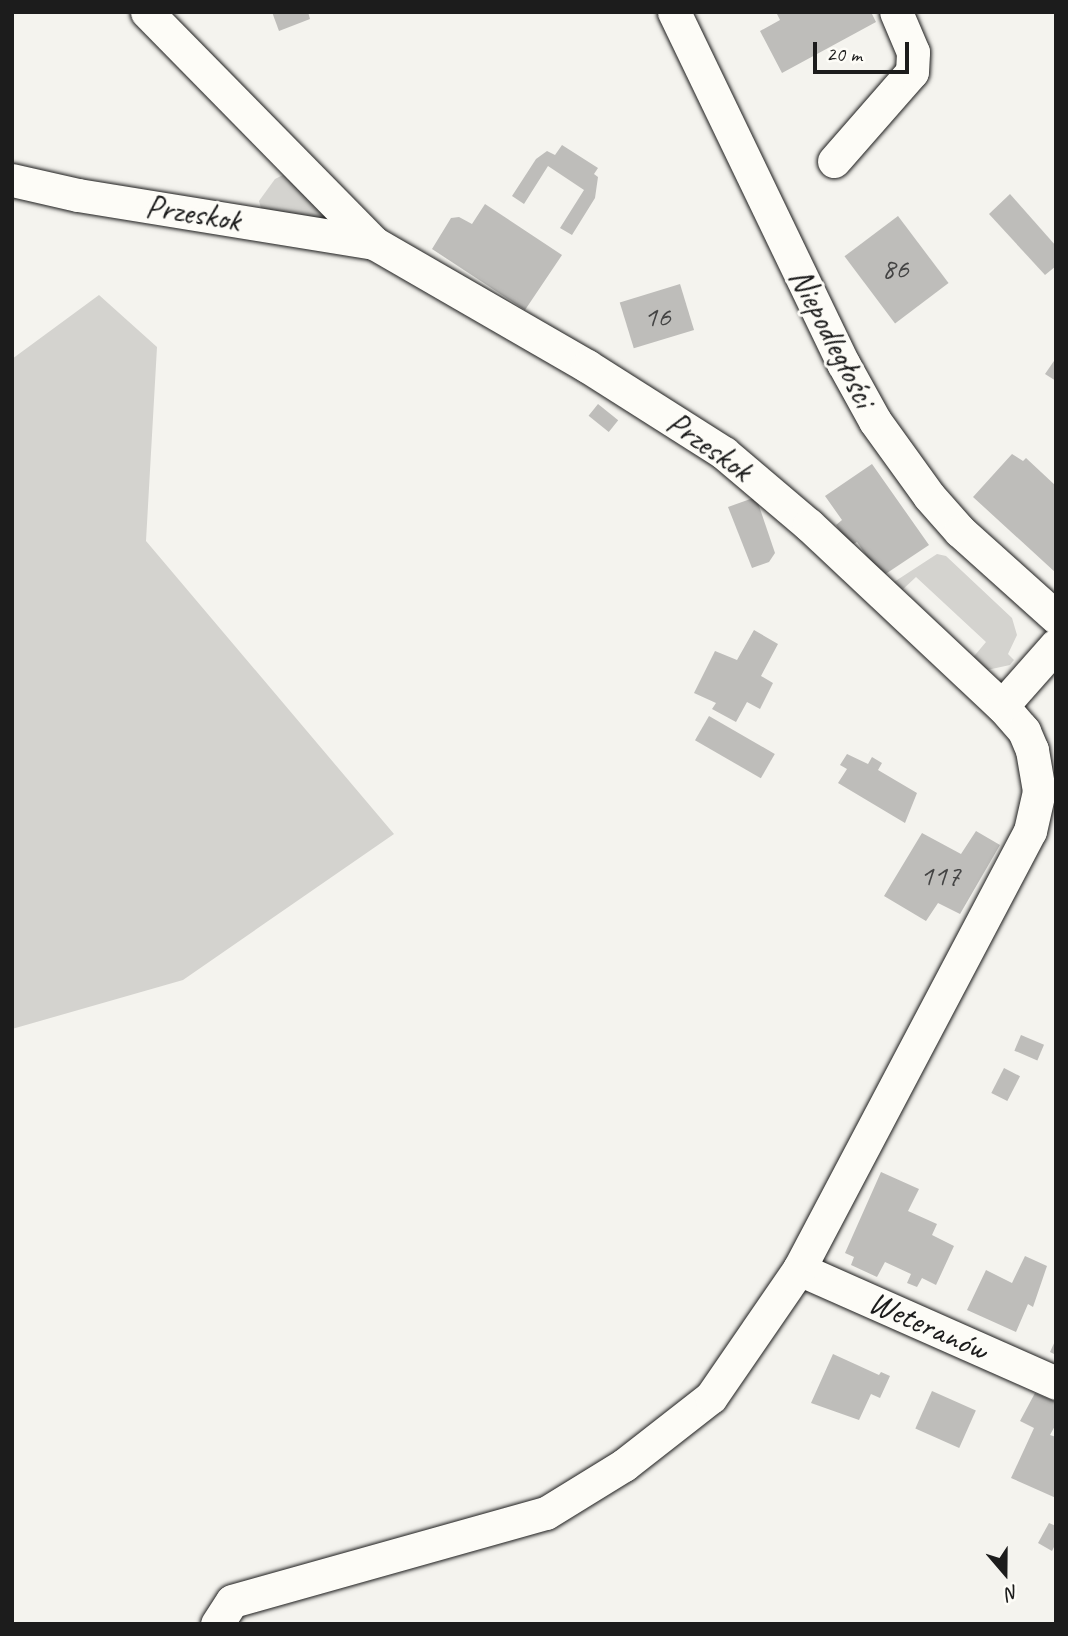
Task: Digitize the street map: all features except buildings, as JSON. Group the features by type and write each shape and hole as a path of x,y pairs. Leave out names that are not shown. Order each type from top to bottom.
{"street":[{"name":"Przeskok","path":"147,12 374,243 587,366 724,453 809,525 1002,706 1024,731 1032,750 1039,791 1030,831 799,1269 711,1397 624,1465 546,1513 232,1601 217,1624"},
{"name":"Niepodległości","path":"674,12 837,351 875,421 929,496 960,531 1056,617"},
{"path":"834,161 912,72 913,52 896,12"},
{"name":"Przeskok","path":"12,180 78,195 374,243"},
{"path":"1002,706 1056,645"},
{"name":"Weteranów","path":"799,1269 1056,1383"}],"shaded area":[{"path":"287,173 334,222 261,208 259,201 275,179"},
{"path":"99,295 157,347 146,541 394,834 183,980 12,1029 12,359"},
{"path":"937,554 946,556 1012,618 1017,635 1008,654 1014,660 1010,665 987,670 970,661 986,642 916,577 900,592 893,587 894,582"}]}
